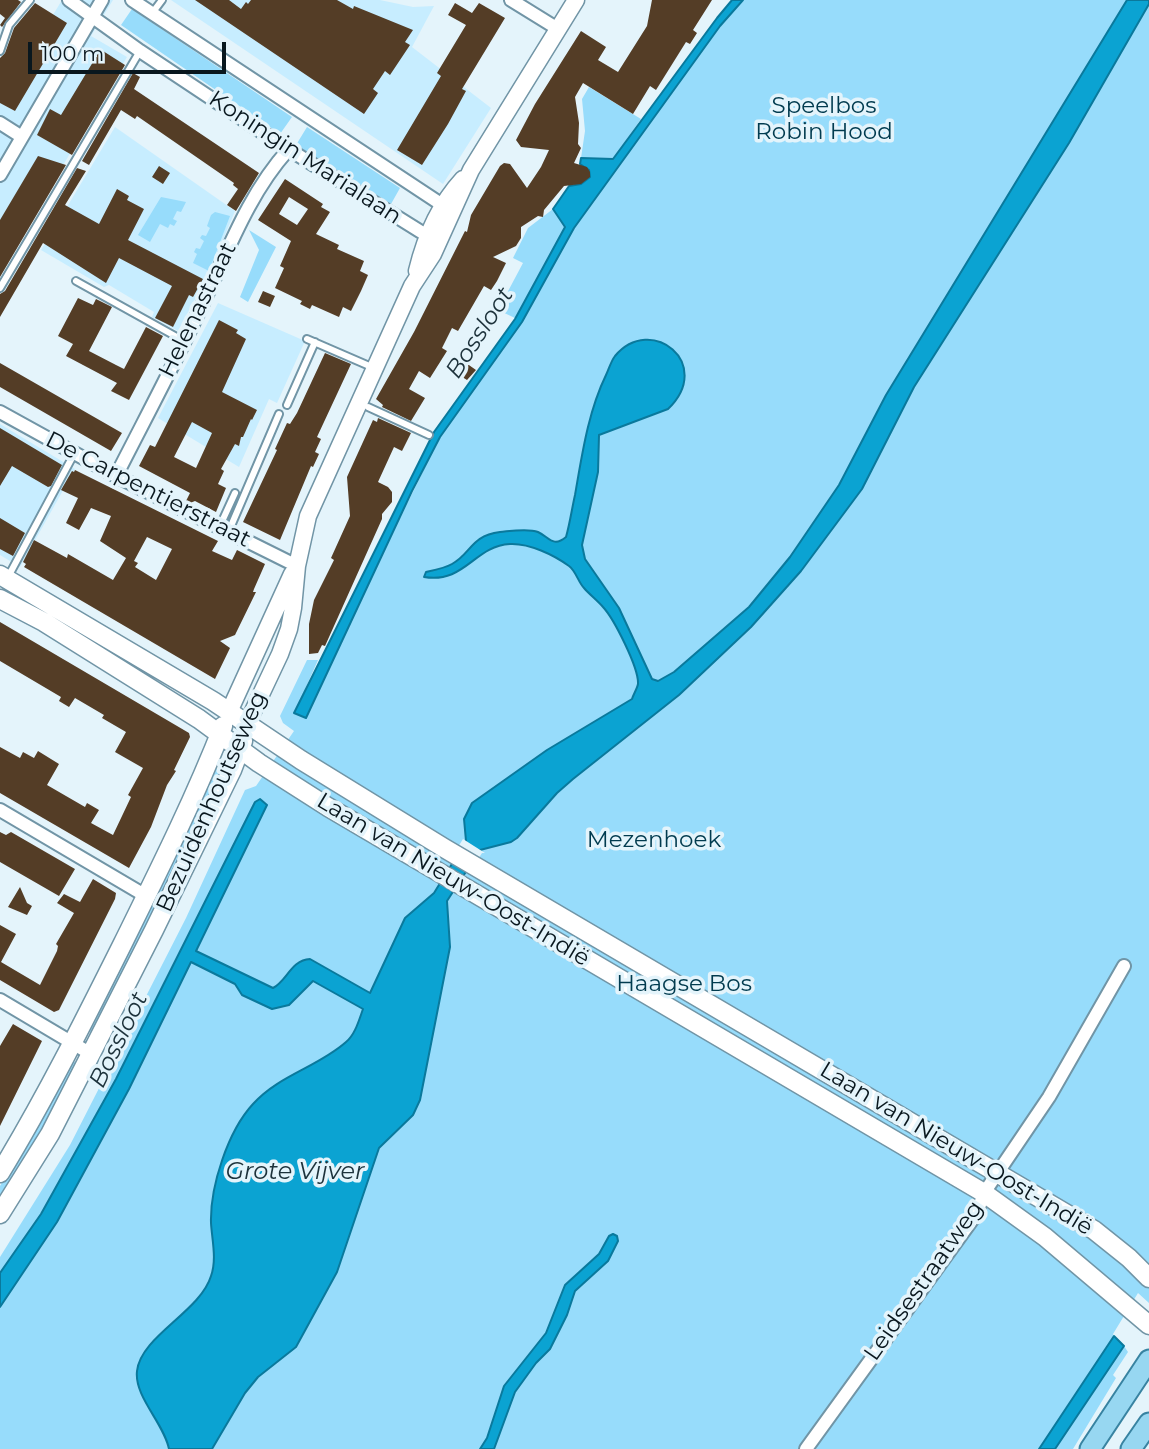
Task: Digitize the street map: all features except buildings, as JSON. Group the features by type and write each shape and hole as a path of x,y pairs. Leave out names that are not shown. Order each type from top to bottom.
{"main road":[{"name":"Laan van Nieuw-Oost-Indië","path":"3,576 229,712 444,848 1094,1230 1149,1278"},
{"name":"Laan van Nieuw-Oost-Indië","path":"0,599 44,622 220,734 328,807 984,1193 1045,1237 1149,1325"},
{"name":"Bezuidenhoutseweg","path":"0,1173 32,1121 73,1043 213,754 229,712"},
{"name":"Bezuidenhoutseweg","path":"0,1214 50,1134 91,1054 241,750 247,724"},
{"path":"1090,1449 1149,1360"},
{"path":"1131,1449 1149,1423"}],"street":[{"name":"Koningin Marialaan","path":"69,0 140,51 288,149 433,240"},
{"path":"0,175 102,0"},
{"name":"Koningin Marialaan","path":"132,0 448,209"},
{"path":"510,0 558,29"},
{"name":"Bezuidenhoutseweg","path":"247,724 289,629 297,566 309,516 412,286 448,209 576,0"},
{"path":"0,123 22,137"},
{"name":"Helenastraat","path":"116,476 184,341 238,225 288,149"},
{"name":"De Carpentierstraat","path":"0,412 116,476 297,566"},
{"name":"Bezuidenhoutseweg","path":"229,712 297,566"},
{"path":"0,810 146,896"},
{"name":"Leidsestraatweg","path":"806,1449 977,1213 984,1193 1049,1097 1124,966"},
{"path":"0,1000 91,1054"}],"lane":[{"path":"0,51 9,25 30,0"},
{"path":"152,14 162,0"},
{"path":"0,288 140,51"},
{"path":"76,281 184,341"},
{"path":"307,339 376,369"},
{"path":"287,405 315,342"},
{"path":"368,407 429,435"},
{"path":"223,530 279,414"},
{"path":"3,576 74,454"},
{"path":"223,530 236,493"}],"shaded area":[{"path":"62,0 113,0 91,36 127,57 0,272 0,103"},
{"path":"171,0 380,0 413,7 434,6 412,47 491,108 443,184"},
{"path":"115,127 235,211 210,271 178,331 152,317 154,312 109,285 104,287 41,250"},
{"path":"218,303 305,341 277,403 269,399 239,467 158,418"},
{"path":"0,424 75,469 20,567 0,555"}],"green space":[{"name":"Haagse Bos","path":"743,0 1149,0 1149,1303 1138,1293 1045,1449 0,1449 0,1257 70,1145 186,918 245,790 256,786 294,731 283,723 280,716 307,660 318,660 295,712 302,716 440,437 522,322 574,228 720,26"},
{"path":"132,9 292,117 280,134 121,25"},
{"path":"589,87 641,119 613,159 581,158 585,131 582,99"},
{"path":"307,127 400,188 391,204 296,145"},
{"path":"161,197 186,202 181,212 177,211 173,219 177,221 174,226 170,224 168,228 160,224 150,242 138,235"},
{"path":"553,209 565,227 515,318 498,310 523,263 513,258 528,228"},
{"path":"215,212 230,216 209,271 193,263 197,254 194,252 196,248 200,249 204,241 200,238 202,235 206,236 211,215"},
{"path":"249,230 276,247 248,302 240,297 259,250"},
{"path":"214,767 222,773 94,1034 87,1030"},
{"path":"71,1060 79,1064 0,1203 0,1186"},
{"path":"1124,1346 1128,1352 1113,1375 1116,1378 1073,1449 1055,1449"}],"water":[{"path":"732,0 743,0 720,26 574,228 522,322 440,437 306,718 294,713 434,432 515,319 565,227 553,209 569,186 581,184 590,177 589,170 580,164 581,158 613,159"},
{"name":"Grote Vijver","path":"1127,0 1149,0 1149,4 1069,143 914,387 862,489 801,571 751,627 679,695 557,793 517,838 480,850 447,901 450,947 420,1100 413,1115 379,1148 337,1272 296,1347 258,1377 245,1393 212,1449 169,1449 144,1400 137,1381 137,1371 149,1346 195,1301 211,1276 214,1256 211,1208 217,1176 228,1144 244,1115 263,1094 335,1051 349,1039 363,1009 313,981 289,1005 272,1009 242,995 235,984 191,962 129,1089 57,1222 0,1307 0,1273 41,1214 116,1079 255,802 260,799 267,805 196,951 273,988 298,963 310,959 370,993 405,918 434,893 466,841 464,819 472,803 547,750 632,699 638,684 630,656 608,613 582,586 571,568 556,558 533,548 510,544 487,551 450,575 424,577 426,572 459,560 477,541 490,534 534,531 554,542 566,537 590,419 612,360 630,344 645,340 660,342 673,350 681,361 685,376 681,392 668,409 599,435 598,472 582,545 585,559 619,608 652,679 658,681 674,672 749,607 790,557 839,485 886,395"},
{"path":"613,1234 618,1241 608,1261 575,1291 567,1315 550,1349 515,1392 494,1449 480,1449 487,1438 504,1386 546,1333 565,1285 599,1254 609,1236"},
{"path":"1114,1336 1124,1346 1055,1449 1039,1449"}],"pier":[{"path":"463,839 485,853 482,853 470,872 450,860"}],"park label":[{"name":"Speelbos Robin Hood","path":"824,119"},
{"name":"Mezenhoek","path":"654,840"}],"water label":[{"name":"Bossloot","path":"480,333"},
{"name":"Bossloot","path":"119,1040"}]}
